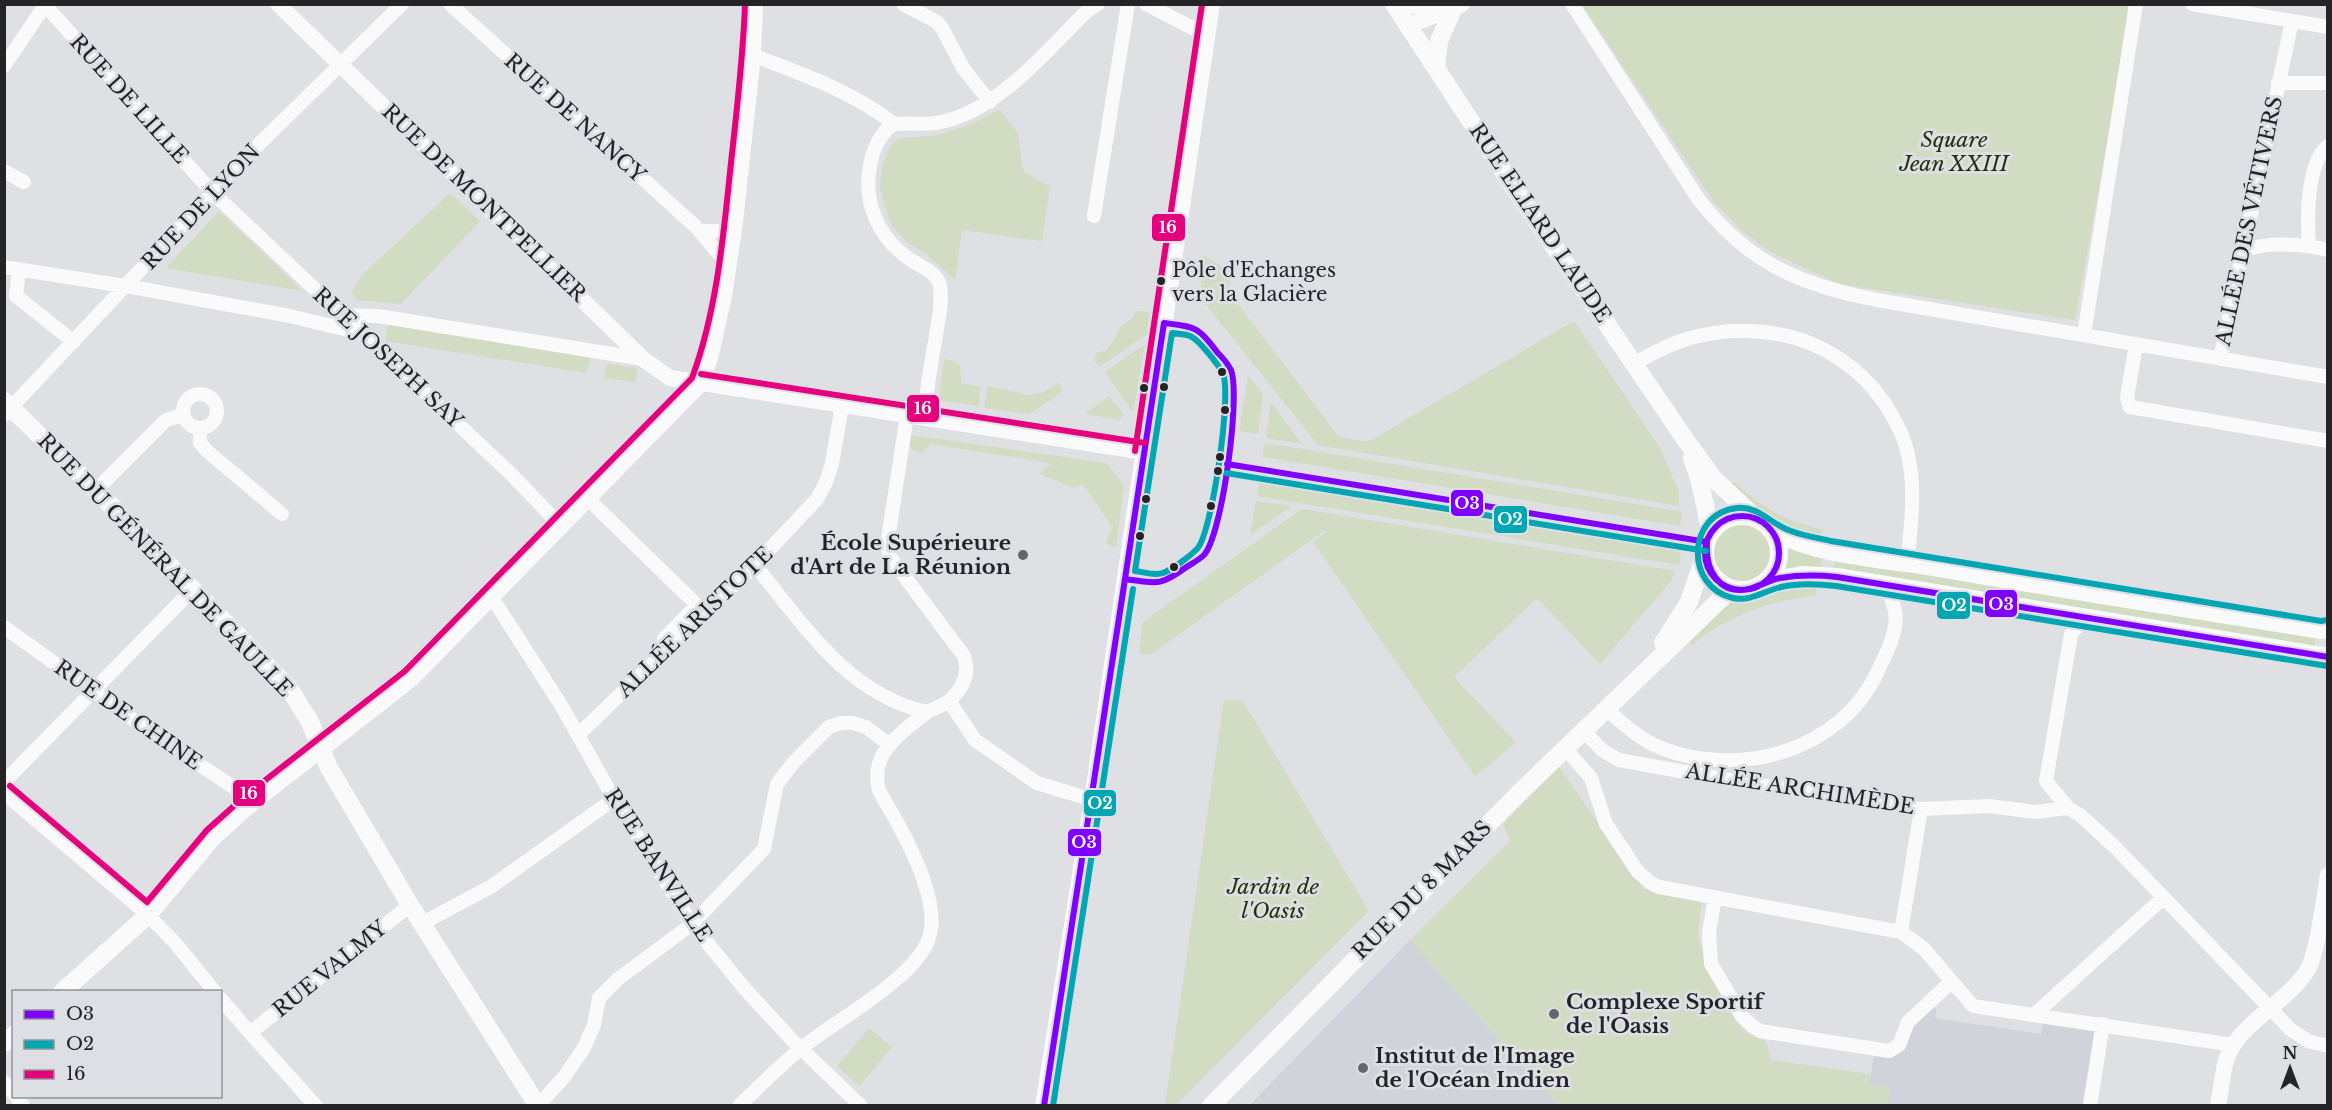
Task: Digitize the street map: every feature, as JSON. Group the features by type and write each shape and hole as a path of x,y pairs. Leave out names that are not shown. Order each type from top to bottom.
{"main road":[{"path":"64,990 148,915 213,837 251,803 411,678 699,383 710,358 734,222 752,55 754,4"},
{"path":"1044,1106 1093,800 1211,4"},
{"name":"RUE ELIARD LAUDE","path":"1394,4 1513,186 1687,442 1714,479 1764,524"},
{"path":"1408,4 1431,8"},
{"path":"1408,25 1412,14 1417,10 1458,7"},
{"path":"1436,68 1439,40 1458,7"},
{"name":"RUE DU GÉNÉRAL DE GAULLE","path":"7,408 96,489 289,688 310,722 329,768 421,924 538,1106"},
{"name":"RUE ELIARD LAUDE","path":"1687,442 1701,483 1711,533"},
{"path":"2328,629 2321,630 1830,550 1784,538 1764,524 1748,517 1727,519 1711,533 1705,555 1707,566 1713,576 1732,589 1743,590 1767,581 1804,575 1837,577 2328,657"},
{"path":"1764,524 1776,538 1779,550 1778,561 1767,581"},
{"name":"RUE DU 8 MARS","path":"1637,678 1671,632 1689,602 1705,555"},
{"name":"RUE DU 8 MARS","path":"1211,1106 1605,708 1726,594 1743,590"}],"street":[{"path":"4,66 45,4"},
{"name":"RUE DE LILLE","path":"45,4 213,193"},
{"name":"RUE DE MONTPELLIER","path":"278,4 643,359 670,378 1144,452"},
{"name":"RUE DE LYON","path":"7,408 74,342 253,150 402,4"},
{"name":"RUE DE NANCY","path":"450,4 700,231 727,267"},
{"path":"903,4 937,22 963,68 990,102"},
{"path":"752,55 855,97 875,108 894,124 941,122 990,102 1087,11 1098,4"},
{"path":"1094,216 1128,4"},
{"path":"1146,4 1206,34"},
{"path":"1572,4 1699,200 1717,223 1765,261 1804,282 1840,293 2328,377"},
{"path":"2084,335 2136,4"},
{"path":"2192,4 2328,27"},
{"path":"1408,25 1458,7"},
{"name":"ALLÉE DES VÉTIVERS","path":"2220,359 2292,21"},
{"name":"ALLÉE DES VÉTIVERS","path":"2278,83 2328,83"},
{"path":"738,1106 801,1049 905,970 919,957 930,937 932,908 928,891 899,825 879,789 878,770 882,757 890,745 927,712 949,701 966,678 967,666 964,656 898,570 890,557 887,545 940,306 938,279 889,242 878,227 871,209 868,184 870,162 882,136 894,124"},
{"path":"2309,246 2307,220 2311,182 2322,151 2328,146"},
{"path":"4,171 24,182"},
{"name":"RUE JOSEPH SAY","path":"213,193 513,476 560,525"},
{"path":"700,231 726,231 734,222"},
{"path":"2244,250 2265,245 2309,246 2328,250"},
{"path":"4,267 290,316 340,327 365,336"},
{"path":"20,270 16,296 74,342"},
{"path":"290,316 340,314 378,316 643,359"},
{"path":"1635,363 1682,340 1728,331 1778,333 1822,347 1842,360 1860,374 1872,388 1889,411 1901,433 1911,481 1911,525 1907,563"},
{"path":"2136,344 2127,398 2130,407 2135,410 2328,441"},
{"path":"202,393 213,398 218,415 211,425 200,428 189,424 183,415 184,404 191,396 202,393"},
{"name":"ALLÉE ARISTOTE","path":"578,735 755,565 817,499 832,464 842,405"},
{"path":"96,489 166,420 183,415"},
{"path":"200,428 200,443 207,451 282,514"},
{"path":"587,498 698,605 664,639"},
{"path":"755,565 816,642 848,673 886,698 927,712"},
{"path":"1605,708 1634,734 1662,748 1697,756 1728,759 1761,758 1794,750 1823,734 1847,714 1871,686 1892,640 1896,613 1887,584"},
{"path":"4,782 193,589"},
{"name":"RUE BANVILLE","path":"491,596 561,705 614,799 692,924 745,989 801,1049 861,1106"},
{"path":"2052,611 2062,619 2071,634"},
{"path":"2091,617 2071,634 2046,781 2068,808 2080,815 2115,847 2299,1037 2328,1046"},
{"name":"RUE DE CHINE","path":"4,627 163,741 238,790 251,803"},
{"path":"949,701 975,740 1037,783 1093,800"},
{"path":"538,1106 564,1077 584,1048 594,1025 599,998 618,979 692,924 764,849 777,784 793,763 829,727 841,723 853,723 866,727 890,745"},
{"name":"ALLÉE ARCHIMÈDE","path":"1583,730 1602,750 1619,760 1752,784 1921,809 1989,806 2035,813 2068,808"},
{"path":"1564,748 1592,778 1606,824 1644,878 1659,887 1901,932 1924,949 1973,1006 2234,1045"},
{"path":"4,793 148,915 176,944 213,990"},
{"path":"421,924 492,886 614,799"},
{"path":"1901,932 1921,809"},
{"path":"2218,1106 2226,1060 2234,1045 2301,980 2313,960 2322,936 2328,875"},
{"path":"1715,897 1709,933 1711,964 1742,1016 1760,1031 1888,1051 1899,1045 1906,1026 1912,1018 1951,982"},
{"path":"2035,1014 2163,898"},
{"name":"RUE VALMY","path":"250,1034 410,905"},
{"path":"222,1000 311,1104"},
{"path":"2090,1106 2103,1024"}],"shaded area":[{"path":"1410,940 1558,1105 1249,1106"},
{"path":"1930,1007 1937,1008 1935,1018 2041,1034 2043,1022 2094,1031 2082,1105 1887,1105 1890,1087 1869,1084 1874,1055 1892,1058 1908,1045 1910,1026"}],"green space":[{"name":"Square Jean XXIII","path":"1582,5 2132,5 2075,320 1839,284 1770,252 1740,229 1713,201"},
{"path":"1000,110 1018,134 1023,171 1050,187 1042,241 962,230 955,280 925,253 908,243 892,226 880,188 882,167 891,145 900,138 931,136 964,127"},
{"path":"450,193 480,221 401,304 356,300 352,293 361,276"},
{"path":"219,211 303,291 166,268"},
{"path":"1203,256 1231,271 1229,292 1339,437 1368,442 1574,321 1660,448 1679,492 1679,506 1318,445 1200,297"},
{"path":"1136,311 1149,312 1147,334 1099,367 1094,359 1097,353 1106,350 1121,326 1133,318"},
{"path":"388,324 590,357 587,373 385,341"},
{"path":"1145,344 1133,412 1105,372"},
{"path":"944,359 955,361 960,366 961,383 980,387 979,406 938,400"},
{"path":"607,364 637,368 635,382 604,378"},
{"path":"1248,376 1263,394 1258,434 1239,431"},
{"path":"1058,382 1063,391 1030,414 984,408 988,386 1029,395 1043,393"},
{"path":"1109,396 1124,415 1119,420 1085,414"},
{"path":"1271,402 1302,444 1266,438"},
{"path":"911,435 1107,463 1124,486 1116,548 1106,543 1112,527 1083,484 1074,488 1040,474 1051,463 931,444 923,452 914,451 910,446"},
{"path":"1265,443 1682,512 1680,526 1262,457"},
{"path":"1259,482 1681,551 1679,565 1257,496"},
{"path":"1734,482 1755,500 1775,512 1796,522 1823,530 1821,540 1790,533 1751,507 1730,485"},
{"path":"1256,501 1292,506 1250,535"},
{"path":"1302,509 1675,571 1672,580 1600,664 1537,598 1454,677 1516,743 1475,776 1313,542 1328,531 1324,531 1150,655 1139,653 1143,622"},
{"path":"1742,524 1758,529 1766,537 1771,553 1766,569 1758,577 1742,582 1726,577 1718,569 1713,553 1718,537 1726,529"},
{"path":"1785,546 1822,556 1821,569 1782,573"},
{"path":"1835,557 2316,635 2314,649 1833,571"},
{"path":"1784,583 1817,584 1816,596 1783,601 1750,611 1720,626 1692,645 1686,638 1722,604"},
{"name":"Jardin de l'Oasis","path":"1224,700 1242,700 1369,911 1176,1105 1165,1105"},
{"path":"1559,767 1644,889 1702,900 1698,934 1705,963 1735,1020 1747,1033 1766,1041 1771,1060 1870,1074 1869,1084 1890,1087 1887,1105 1558,1105 1410,940 1510,841 1503,824"},
{"path":"869,1028 892,1047 860,1086 837,1066"}],"transit line":[{"name":"16","path":"10,786 147,902 207,830 245,796 405,671 692,378 713,302 721,250 739,88 745,4"},
{"name":"16","path":"1135,451 1202,4"},
{"name":"O3","path":"1164,323 1195,329 1211,343 1231,370 1234,407 1223,495 1211,543 1204,555 1197,560 1163,581 1151,582 1125,579 1164,323"},
{"name":"O2","path":"1172,333 1194,338 1223,374 1225,387 1223,434 1214,492 1203,538 1197,549 1181,562 1163,573 1153,574 1135,571 1172,333"},
{"name":"16","path":"701,374 1145,443"},
{"name":"O3","path":"1227,464 1707,542"},
{"name":"O2","path":"1226,473 1706,551"},
{"name":"O2","path":"2327,620 2321,621 1831,541 1791,531 1745,508 1720,513 1708,523 1701,536 1698,551 1700,566 1706,580 1717,591 1733,598 1745,599 1781,587 1795,585 1836,586 2327,666"},
{"name":"O3","path":"1742,516 1756,519 1768,527 1776,539 1779,553 1776,567 1768,579 1756,587 1742,590 1728,587 1716,579 1708,567 1705,553 1708,539 1716,527 1728,519 1742,516"},
{"name":"O3","path":"1707,542 1708,562 1716,578 1729,588 1738,590 1749,589 1787,577 1837,577 2328,657"},
{"name":"O3","path":"1044,1106 1125,579"},
{"name":"O2","path":"1053,1106 1133,589"}],"place":[{"name":"Pôle d'Echanges vers la Glacière","path":"1161,281"},
{"name":"École Supérieure d'Art de La Réunion","path":"1023,555"},
{"name":"Complexe Sportif de l'Oasis","path":"1554,1014"},
{"name":"Institut de l'Image de l'Océan Indien","path":"1363,1068"}]}
